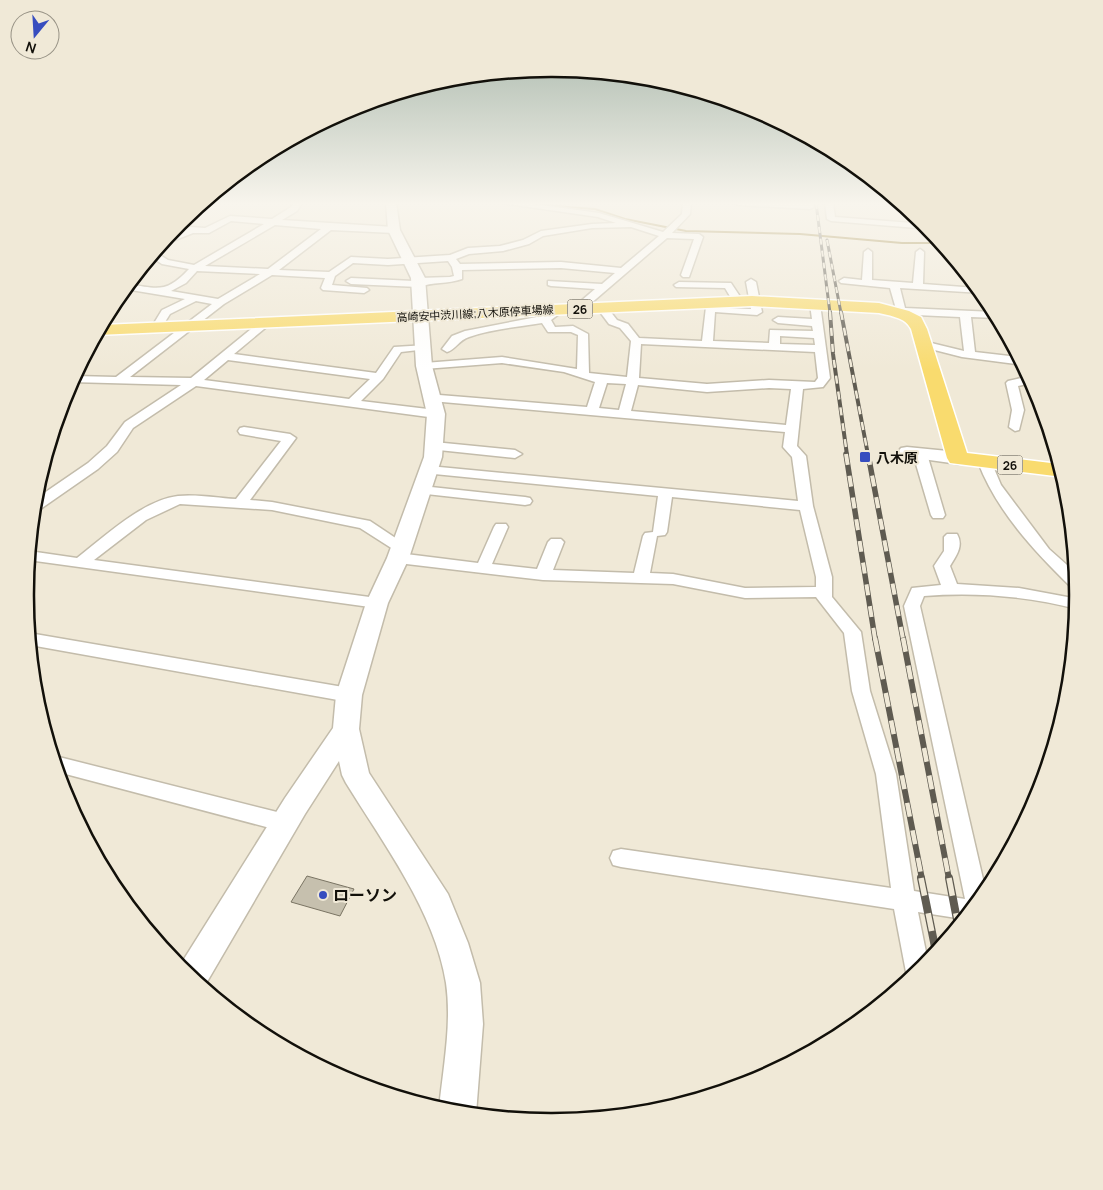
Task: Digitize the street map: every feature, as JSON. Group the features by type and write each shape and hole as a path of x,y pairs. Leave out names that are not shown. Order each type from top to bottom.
{"main road":[{"name":"高崎安中渋川線;八木原停車場線","path":"107,330 746,301 878,308 899,311 914,321 919,329 958,458"},
{"name":"26","path":"958,458 1054,470"}],"street":[{"path":"160,259 165,262 195,268 270,272 330,278 416,275 451,280 459,277 458,267 451,259"},
{"path":"161,293 183,281 195,268 211,259"},
{"path":"119,380 220,302 270,272 288,259"},
{"path":"408,259 416,275 423,357 434,406 433,458 400,553 377,603 349,695 346,729 356,775 437,904 452,943 463,983 465,1024 459,1104"},
{"path":"416,275 450,259"},
{"path":"448,349 456,338 469,333 545,319 570,309 604,287 638,259"},
{"path":"686,274 691,259"},
{"path":"867,283 868,259"},
{"path":"918,286 920,259"},
{"path":"364,290 326,288 330,278 351,260 388,262 416,275"},
{"path":"458,267 561,265 624,271"},
{"path":"844,281 918,286 984,310"},
{"path":"746,301 751,282"},
{"path":"551,283 604,287"},
{"path":"679,284 728,285 757,312 710,310 707,344"},
{"path":"894,284 899,311 969,304"},
{"path":"135,288 220,302"},
{"path":"970,355 969,304 975,297"},
{"path":"156,328 166,312 195,298"},
{"path":"352,403 379,377 398,349 423,357 502,360 540,365 602,379 633,382 707,388 769,384 819,385 824,378 815,304"},
{"path":"602,308 614,322 624,326 636,341 633,382 624,414"},
{"path":"545,319 552,330 573,329 582,334 583,374"},
{"path":"778,320 818,336"},
{"path":"43,500 93,466 112,449 129,425 194,382 266,322"},
{"path":"636,341 775,347 774,332 818,336"},
{"path":"923,344 970,355 1012,359"},
{"path":"226,356 379,377"},
{"path":"81,379 194,382 352,403 592,412 792,429"},
{"path":"592,412 602,379"},
{"path":"1015,427 1018,410 1012,383 1023,382"},
{"path":"797,386 790,447 799,456 806,506 824,577 824,598 852,632 861,691 886,774 904,898 916,963"},
{"path":"240,504 290,438 244,431"},
{"path":"434,446 515,454"},
{"path":"482,475 492,451"},
{"path":"938,515 914,453 958,458"},
{"path":"985,462 994,486 1005,501 1044,552 1068,575"},
{"path":"425,480 482,475 806,506"},
{"path":"425,480 524,501"},
{"path":"641,578 666,493"},
{"path":"80,563 141,518 167,502 179,500 272,506 365,524 400,553 484,568 543,575 673,579 745,593 824,592"},
{"path":"484,568 501,526"},
{"path":"950,588 942,566 952,550 952,537"},
{"path":"543,575 556,542"},
{"path":"35,557 377,603"},
{"path":"975,892 963,844 912,606 918,592 950,588 994,591 1069,602"},
{"path":"36,640 349,695"},
{"path":"195,970 285,823 346,729"},
{"path":"63,766 285,823"},
{"path":"621,858 904,898 963,909"}],"building":[{"name":"ローソン","path":"307,876 354,889 340,916 291,902"}],"railway":[{"path":"823,259 830,313"},
{"path":"831,259 841,313"},
{"path":"830,312 833,354 847,455"},
{"path":"841,312 868,455"},
{"path":"846,454 875,639"},
{"path":"868,454 903,639"},
{"path":"875,638 922,879"},
{"path":"903,638 949,879"},
{"path":"921,878 934,943"},
{"path":"949,878 956,917"}],"place":[{"name":"八木原","path":"865,457"},
{"name":"ローソン","path":"323,895"}]}
